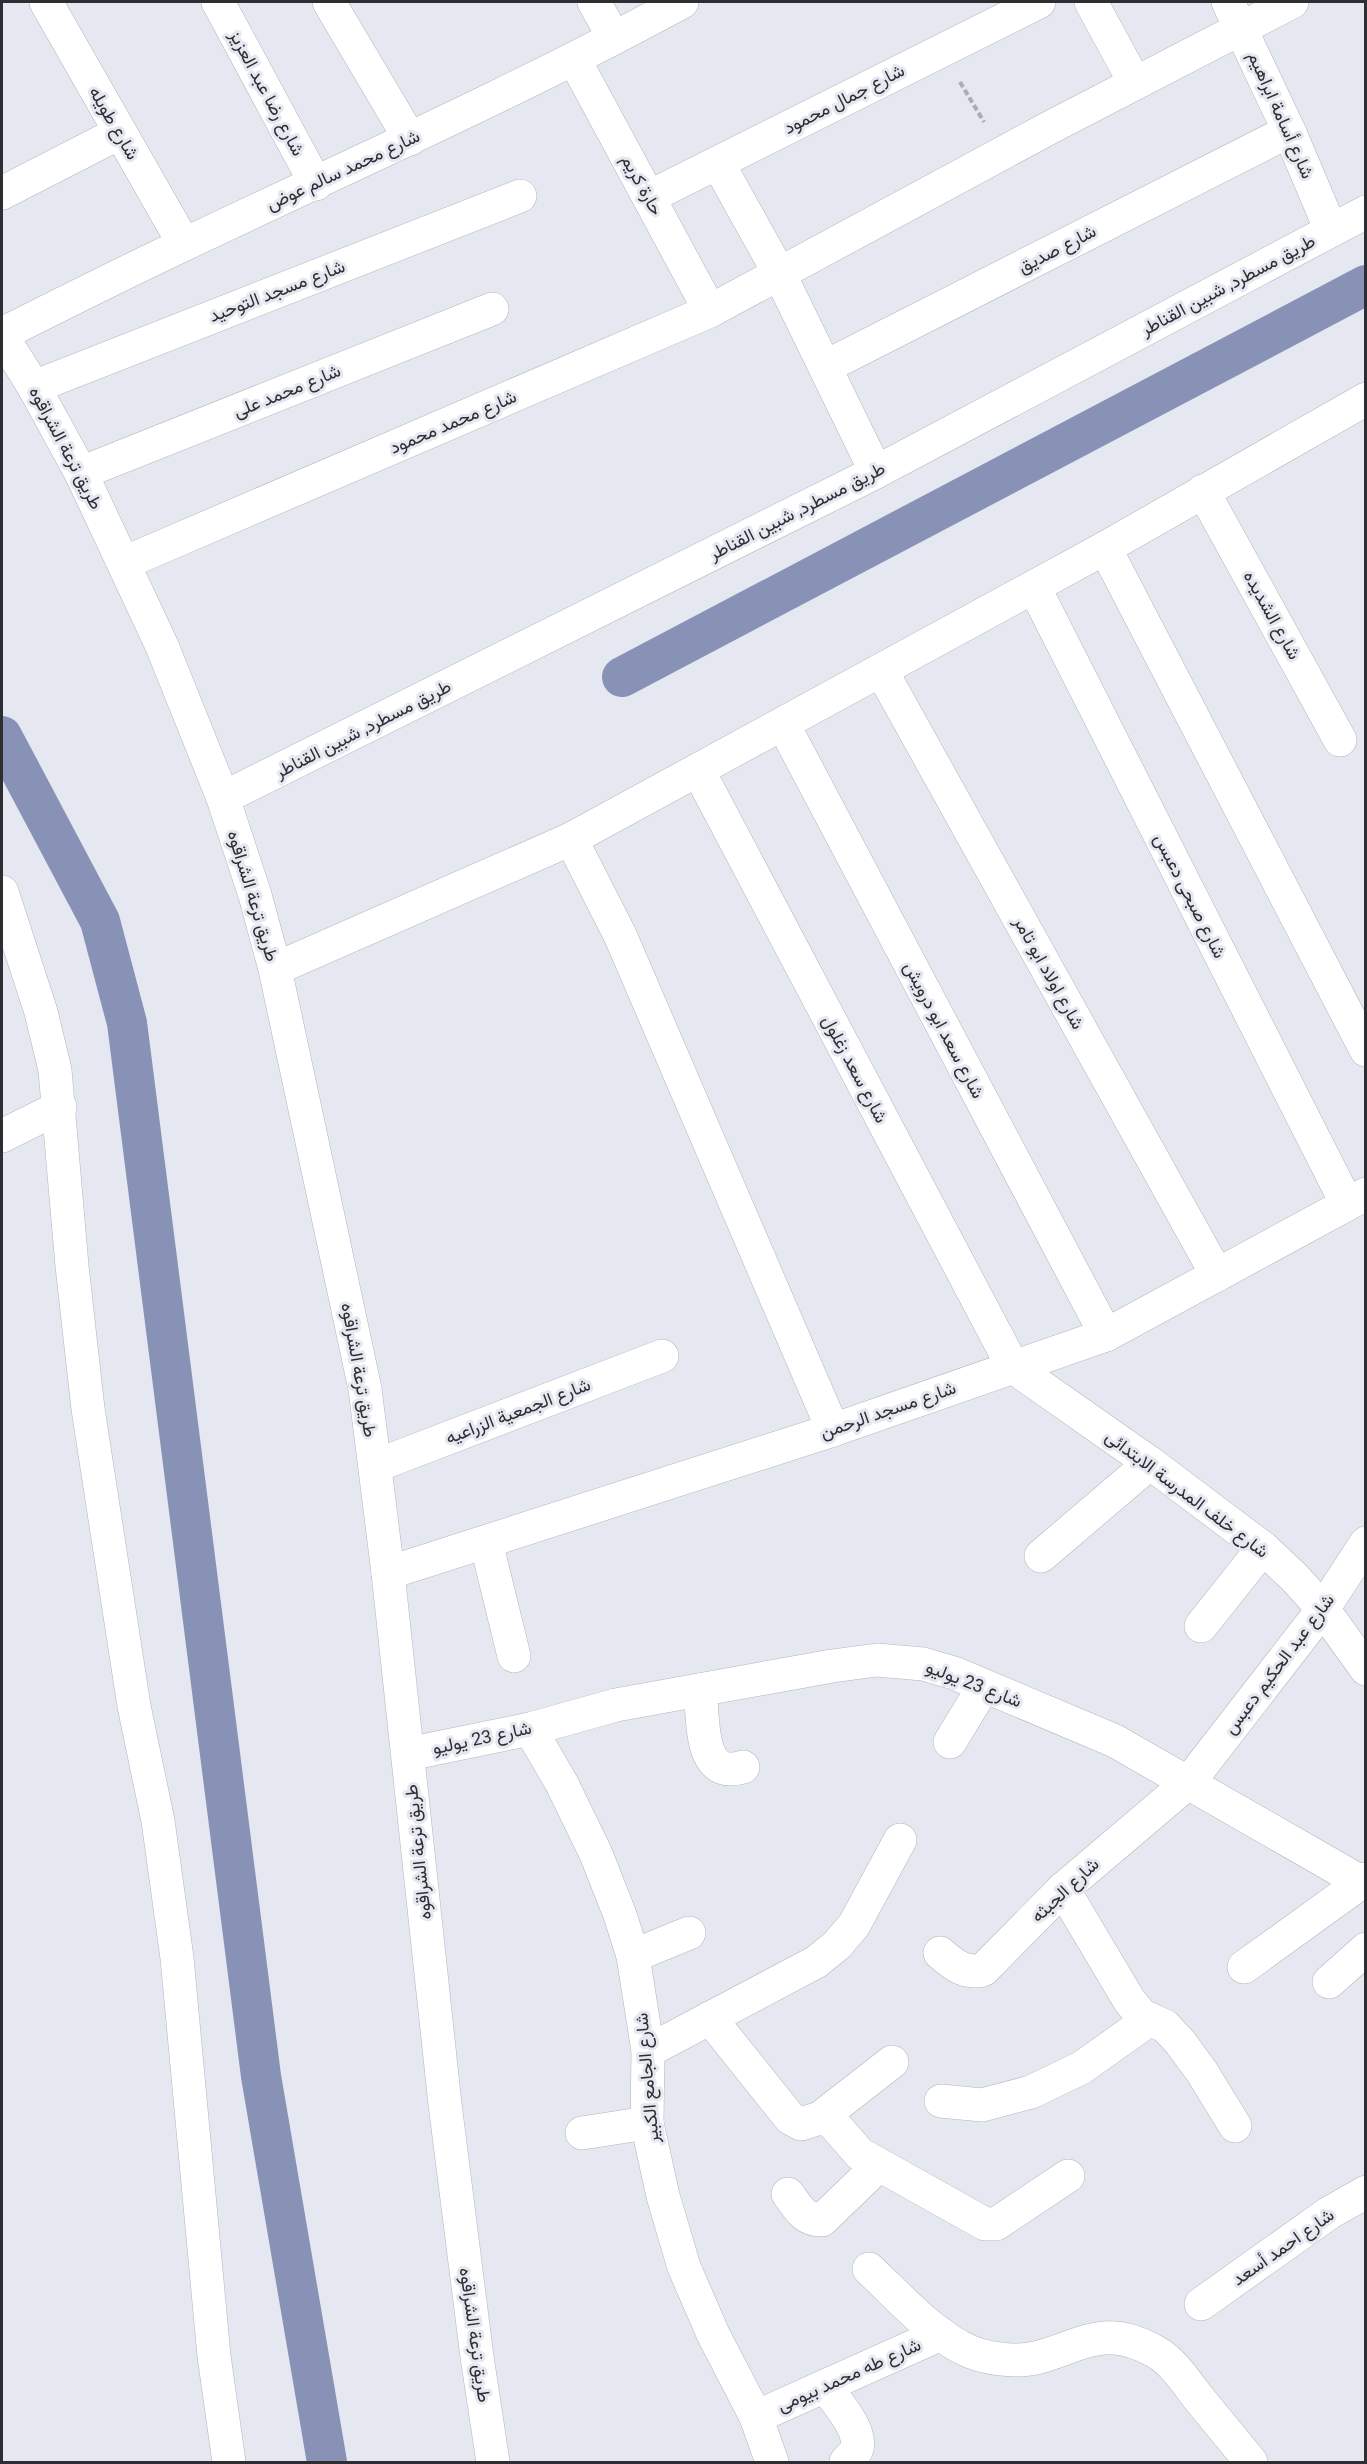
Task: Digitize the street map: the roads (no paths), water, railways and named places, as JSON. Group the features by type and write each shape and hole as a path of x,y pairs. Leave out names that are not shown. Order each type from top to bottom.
{"street":[{"name":"شارع طويله","path":"46,2 184,244"},
{"name":"شارع رضا عبد العزيز","path":"218,2 316,184"},
{"path":"329,2 410,139"},
{"path":"594,2 614,38"},
{"name":"شارع محمد سالم عوض","path":"2,335 184,244 316,184 574,59 680,2"},
{"name":"شارع جمال محمود","path":"649,197 1039,2"},
{"path":"1091,2 1135,82"},
{"name":"شارع محمد محمود","path":"124,563 710,311 1135,82 1235,15 1292,2"},
{"name":"شارع أسامة ابراهيم","path":"1235,15 1289,131 1330,231"},
{"name":"حارة كريم","path":"574,59 710,311"},
{"name":"شارع صديق","path":"825,367 1289,131"},
{"path":"2,193 119,133"},
{"path":"718,163 779,273 876,472"},
{"name":"شارع مسجد التوحيد","path":"34,387 520,196"},
{"name":"طريق مسطرد, شبين القناطر","path":"223,798 876,472 1365,212"},
{"name":"شارع محمد على","path":"81,473 492,309"},
{"name":"طريق ترعة الشراقوه","path":"2,335 34,387 81,473 162,646 223,798 255,895 275,969 365,1389 388,1573 445,2104 477,2357 493,2463"},
{"path":"275,969 571,839 1105,548 1365,399"},
{"name":"شارع الشديده","path":"1203,491 1340,740"},
{"path":"1105,548 1362,1036"},
{"name":"شارع صبحى دعبس","path":"1034,587 1356,1199"},
{"name":"شارع اولاد ابو تامر","path":"881,670 1217,1275"},
{"name":"شارع سعد ابو درويش","path":"783,724 1106,1335"},
{"name":"شارع سعد زغلول","path":"698,770 1012,1367"},
{"path":"571,839 624,945 832,1430"},
{"path":"2,892 12,955 41,1012 55,1070 72,1266 88,1409 134,1706 158,1821 177,1958 214,2356 230,2463"},
{"path":"2,1136 60,1107"},
{"name":"شارع مسجد الرحمن","path":"388,1573 832,1430 1106,1335 1356,1199"},
{"name":"شارع الجمعية الزراعيه","path":"375,1467 662,1356"},
{"name":"شارع خلف المدرسة الابتدائى","path":"1012,1367 1150,1462 1263,1548 1323,1609 1365,1669"},
{"path":"1041,1556 1150,1462"},
{"path":"486,1542 514,1656"},
{"name":"شارع عبد الحكيم دعبس","path":"1189,1782 1323,1609 1365,1543"},
{"path":"1201,1626 1263,1548"},
{"name":"شارع 23 يوليو","path":"408,1754 530,1729 616,1705 700,1690 877,1660 923,1664 984,1686 1114,1741 1363,1881"},
{"path":"950,1742 984,1686"},
{"path":"700,1690 708,1756 720,1767 735,1770 743,1767"},
{"name":"شارع الجامع الكبير","path":"530,1729 562,1784 596,1854 620,1915 633,1956 648,2051 648,2123 663,2196 684,2267 714,2334 756,2416 772,2463"},
{"name":"شارع الجبثه","path":"940,1953 957,1966 970,1972 982,1970 1063,1889 1189,1782"},
{"path":"648,2051 816,1962 837,1945 854,1925 900,1840"},
{"path":"1244,1967 1363,1881"},
{"path":"1063,1889 1129,2000 1142,2016 1165,2026 1180,2042 1202,2072 1235,2126"},
{"path":"633,1956 689,1933"},
{"path":"1329,1982 1365,1949"},
{"path":"710,2018 790,2118 801,2124 820,2118 892,2062"},
{"path":"941,2101 982,2105 1031,2092 1081,2068 1150,2019"},
{"path":"820,2118 831,2121 860,2154 985,2224 996,2224 1068,2176"},
{"path":"582,2133 648,2123"},
{"path":"788,2194 803,2214 812,2220 822,2220 879,2165"},
{"name":"شارع احمد أسعد","path":"1202,2304 1329,2213 1365,2192"},
{"path":"868,2269 941,2334 971,2352 1005,2360 1041,2357 1073,2344 1102,2337 1131,2340 1158,2353 1179,2373 1251,2463"},
{"name":"شارع طه محمد بيومى","path":"756,2416 941,2334"},
{"path":"825,2386 855,2430 858,2440 856,2450 846,2463"}],"waterway":[{"path":"622,677 1366,285"},
{"path":"2,736 100,921 127,1023 261,2076 327,2462"}]}
